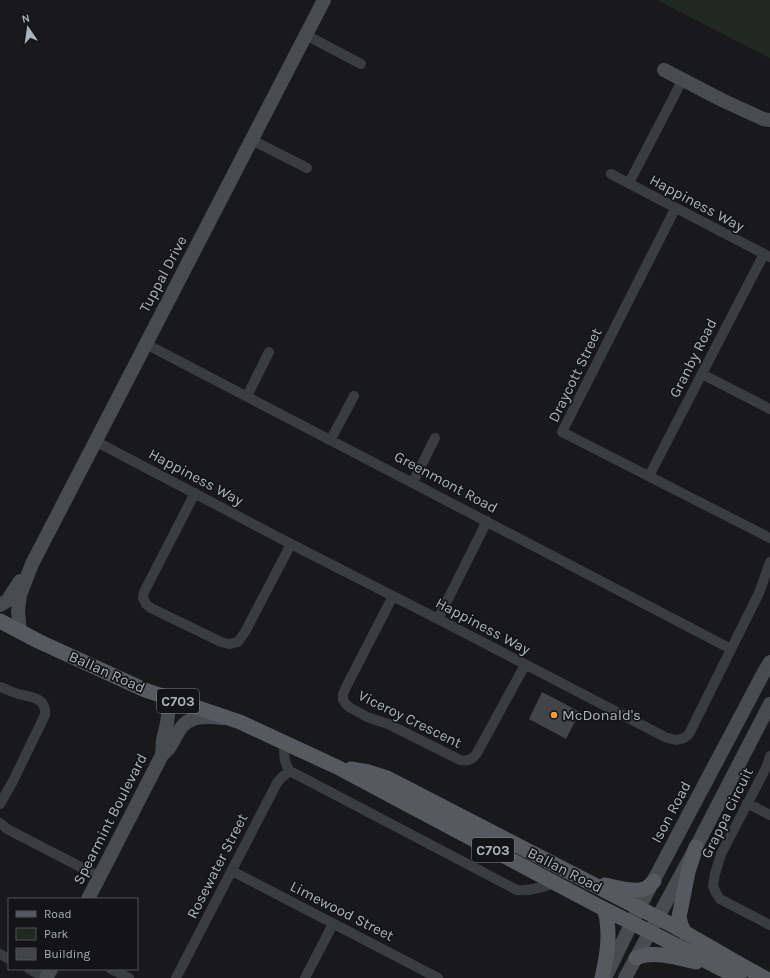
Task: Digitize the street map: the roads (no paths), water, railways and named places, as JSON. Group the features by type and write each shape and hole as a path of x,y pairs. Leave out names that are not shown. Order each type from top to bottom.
{"main road":[{"name":"Ballan Road","path":"0,621 38,641 108,674 145,690 240,722 337,767 604,909 739,978"},
{"name":"Ballan Road","path":"337,767 368,772 387,778 639,908 765,978"},
{"path":"686,933 681,925 679,917 688,872 696,847"},
{"path":"584,880 634,890 644,889 650,886 654,881"},
{"path":"603,978 608,927 604,909"},
{"path":"636,958 646,954 654,954 685,959 719,968"}],"street":[{"name":"Tuppal Drive","path":"20,632 18,611 20,595 32,564 324,0"},
{"path":"306,36 362,64"},
{"path":"664,70 722,100 763,119 770,120"},
{"path":"628,183 683,79"},
{"path":"252,140 307,168"},
{"name":"Happiness Way","path":"611,174 675,209 767,256"},
{"name":"Draycott Street","path":"675,209 562,432 770,538"},
{"name":"Granby Road","path":"649,476 702,374 767,256"},
{"name":"Greenmont Road","path":"146,344 331,439 731,649"},
{"path":"247,396 270,352"},
{"path":"702,374 770,410"},
{"path":"331,439 354,396"},
{"path":"413,482 435,438"},
{"name":"Happiness Way","path":"95,441 525,665 665,737 674,740 679,740 689,734 759,593 770,562"},
{"path":"195,493 144,592 143,598 146,604 158,612 221,642 229,644 238,642 245,632 291,544"},
{"path":"438,619 487,522"},
{"name":"Tuppal Drive","path":"0,605 7,601 32,564"},
{"name":"Viceroy Crescent","path":"392,596 343,694 343,700 346,704 367,717 388,724 460,760 470,760 474,758 477,753 525,665"},
{"name":"Ison Road","path":"603,978 770,662"},
{"path":"0,687 19,694 33,696 39,700 45,711 45,714 13,781 0,804"},
{"path":"748,702 753,698 759,697 770,699"},
{"name":"Spearmint Boulevard","path":"162,755 170,698"},
{"path":"625,978 696,847 770,704"},
{"name":"Spearmint Boulevard","path":"89,898 162,755 169,748 181,728 188,721 194,718 228,718"},
{"path":"284,742 286,766 290,771"},
{"name":"Grappa Circuit","path":"770,756 767,766 721,854 713,886 720,899 770,925"},
{"name":"Rosewater Street","path":"176,978 277,783 290,771"},
{"name":"Ballan Road","path":"290,771 517,890 536,889 555,883"},
{"path":"747,803 770,815"},
{"path":"0,823 8,829 100,877"},
{"name":"Limewood Street","path":"232,871 436,977"},
{"path":"305,978 333,924"},
{"path":"31,970 46,978"},
{"path":"113,970 129,978"}],"place":[{"name":"McDonald's","path":"554,715"}]}
